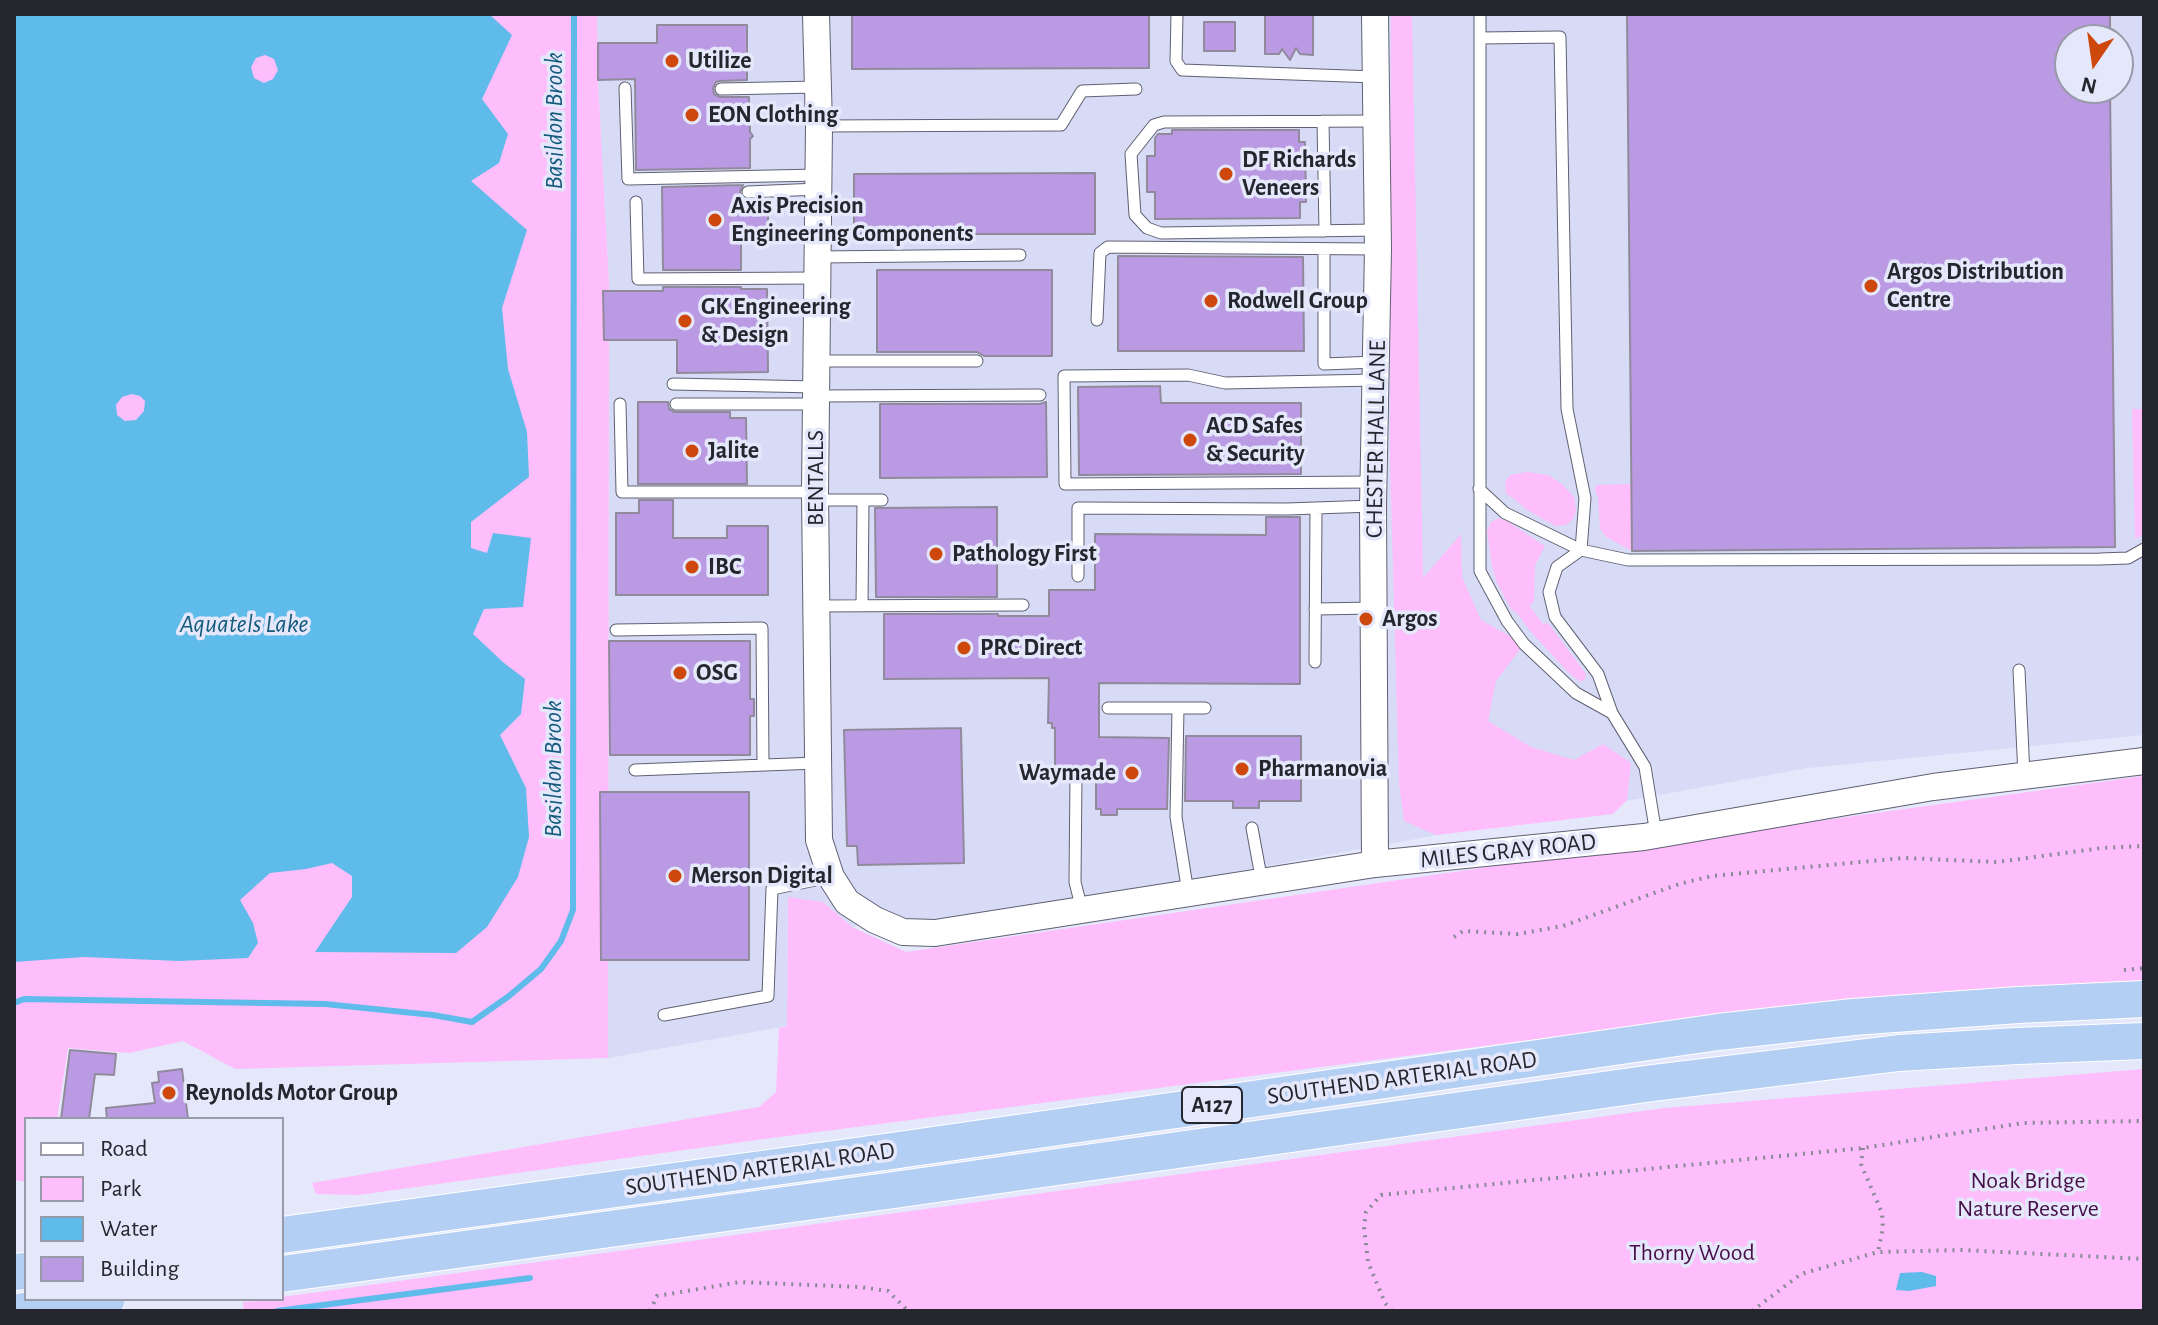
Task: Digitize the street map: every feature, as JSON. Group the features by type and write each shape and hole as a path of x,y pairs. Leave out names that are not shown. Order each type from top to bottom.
{"highway":[{"name":"SOUTHEND ARTERIAL ROAD","path":"284,1235 1718,1032 1868,1016 2144,999"},
{"name":"SOUTHEND ARTERIAL ROAD","path":"284,1274 1668,1081 1899,1053 2144,1041"},
{"path":"23,1311 93,1301"}],"street":[{"name":"BENTALLS","path":"816,14 819,126 815,496 819,840 831,877 847,902 875,920"},
{"name":"CHESTER HALL LANE","path":"1375,14 1378,239 1374,494 1375,864"},
{"name":"MILES GRAY ROAD","path":"875,920 903,932 935,933 1375,864 1656,835 1933,787 2144,761"}],"lane":[{"path":"1177,14 1176,61 1182,70 1376,77"},
{"path":"1480,14 1480,571 1507,621 1524,644 1576,693 1612,713"},
{"path":"1480,38 1560,37 1567,409 1585,498 1581,550"},
{"path":"721,89 817,87"},
{"path":"625,88 628,179 818,182"},
{"path":"819,126 1061,125 1082,91 1136,89"},
{"path":"1323,121 1325,231"},
{"path":"1376,121 1164,122 1154,125 1131,154 1135,215 1147,228 1161,233 1325,231 1378,239"},
{"path":"748,192 818,182"},
{"path":"636,202 638,279 1020,255"},
{"path":"1097,320 1100,253 1108,247 1324,249 1378,239"},
{"path":"1324,249 1324,364 1377,371"},
{"path":"676,404 816,387 977,361"},
{"path":"1374,494 1065,484 1064,376 1188,375 1225,383 1377,371"},
{"path":"673,384 1040,395"},
{"path":"620,404 622,492 882,500"},
{"path":"1479,489 1505,513 1581,550 1628,560 2100,559 2128,558 2144,549"},
{"path":"1078,576 1078,508 1316,508 1374,494"},
{"path":"862,606 863,500"},
{"path":"1315,662 1316,508"},
{"path":"1581,550 1557,567 1549,592 1555,617 1598,674 1612,713 1645,767 1656,835"},
{"path":"816,606 1023,605"},
{"path":"1315,609 1375,608"},
{"path":"616,630 762,628 763,765"},
{"path":"2019,670 2024,776"},
{"path":"1108,708 1205,708"},
{"path":"1178,708 1176,817 1188,894"},
{"path":"635,770 818,763"},
{"path":"1076,775 1075,882 1082,910"},
{"path":"1252,828 1262,882"},
{"path":"664,1015 768,996 772,889 831,877"}],"path":[{"path":"1454,937 1463,931 1518,934 1563,926 1679,884 1712,876 1904,858 1997,862 2102,848 2144,846"},
{"path":"1392,1311 1385,1303 1368,1262 1364,1227 1366,1212 1381,1195 1863,1148 2023,1123 2144,1121"},
{"path":"1863,1148 1861,1164 1882,1213 1883,1228 1878,1252"},
{"path":"1752,1311 1801,1274 1878,1252 1961,1250 2144,1259"},
{"path":"650,1311 657,1296 740,1282 888,1291 908,1311"}],"shaded area":[{"path":"597,14 2144,14 2144,735 1808,768 935,926 875,920 852,927 823,902 788,898 787,1026 608,1058 609,283"}],"green space":[{"name":"Aquatels Lake","path":"14,14 597,14 609,283 608,1058 235,1069 183,1041 129,1053 68,1048 57,1117 24,1117 24,1182 14,1180"},
{"path":"1391,14 1412,14 1423,578 1461,534 1462,577 1481,620 1524,644 1496,681 1488,721 1531,747 1574,760 1603,744 1631,763 1627,800 1613,814 1436,835 1404,821 1399,783 1390,460"},
{"path":"2132,409 2144,409 2144,535 2135,539"},
{"path":"1527,472 1548,475 1574,497 1576,511 1566,525 1555,526 1506,493 1505,482 1510,475"},
{"path":"1631,484 1632,551 1606,537 1600,529 1595,490 1596,485"},
{"path":"1499,518 1545,546 1535,565 1534,602 1529,605 1543,624 1548,623 1586,674 1581,682 1570,674 1511,609 1497,583 1487,531 1491,522"},
{"path":"2144,776 2144,983 1770,1009 771,1138 358,1195 316,1194 312,1183 759,1107 776,1092 779,1028 787,1026 788,897 823,902 852,927 906,952 1536,860"},
{"name":"Noak Bridge Nature Reserve","path":"2144,1069 2144,1311 244,1311 243,1302 284,1301 284,1297 1665,1108"}],"water":[{"name":"Aquatels Lake","path":"14,14 489,14 512,35 482,99 508,134 499,163 471,181 527,230 502,308 508,369 527,432 529,477 471,522 471,548 487,553 493,533 531,538 523,607 484,609 473,634 525,679 521,714 500,735 526,788 529,837 518,877 487,927 456,953 315,952 352,897 352,876 332,863 270,873 240,900 253,923 258,943 248,958 179,961 84,957 14,962","holes":["265,55 274,59 278,70 273,79 264,83 254,78 251,67 256,58","132,394 145,401 144,411 136,420 125,421 117,415 116,405 122,397"]},
{"path":"1922,1272 1936,1276 1936,1286 1896,1290 1900,1273"}],"building":[{"path":"852,14 1149,14 1149,68 852,69"},
{"path":"1265,14 1313,14 1313,55 1300,54 1296,48 1290,60 1282,49 1279,54 1265,54"},
{"name":"Argos Distribution Centre","path":"1627,14 2110,14 2110,24 2054,24 2054,104 2110,104 2115,547 1632,551"},
{"path":"1204,22 1235,22 1235,51 1204,51"},
{"path":"657,25 747,25 747,80 720,81 713,88 714,94 720,97 749,97 750,132 753,136 750,139 750,168 636,170 635,79 598,80 598,43 657,43"},
{"name":"DF Richards Veneers","path":"1172,130 1299,130 1299,142 1305,142 1306,202 1300,202 1300,218 1155,219 1155,192 1147,192 1147,156 1155,156 1155,138 1158,134 1172,134"},
{"path":"1095,173 1095,234 854,234 854,174"},
{"name":"Axis Precision Engineering Components","path":"743,185 740,192 743,199 768,200 768,241 741,241 741,270 663,270 662,187"},
{"name":"Rodwell Group","path":"1118,256 1303,257 1304,351 1118,351"},
{"path":"877,270 1052,270 1052,356 877,352"},
{"name":"GK Engineering & Design","path":"663,287 767,289 768,372 677,373 677,340 604,340 603,291 663,291"},
{"name":"ACD Safes & Security","path":"1160,386 1161,403 1301,403 1301,474 1079,475 1078,387"},
{"name":"Jalite","path":"638,402 668,402 669,409 675,412 730,412 730,418 746,418 747,484 638,484"},
{"path":"1046,402 1047,477 880,478 880,404"},
{"name":"IBC","path":"639,500 673,500 673,538 727,538 727,526 768,526 768,595 616,595 616,513 639,513"},
{"name":"Pathology First","path":"997,507 997,597 876,597 875,508"},
{"path":"1266,517 1300,517 1300,684 1099,683 1099,737 1169,738 1167,809 1117,809 1117,815 1101,815 1101,809 1096,809 1096,773 1084,773 1077,767 1071,768 1068,773 1055,773 1055,728 1048,723 1049,678 884,679 884,614 1049,616 1049,590 1095,590 1095,534 1266,535"},
{"name":"OSG","path":"609,641 750,641 750,699 754,699 754,716 750,716 750,755 610,755"},
{"path":"961,728 964,863 858,865 857,846 847,846 844,730"},
{"name":"Pharmanovia","path":"1186,736 1301,736 1301,801 1259,801 1259,808 1233,808 1233,801 1185,801"},
{"name":"Merson Digital","path":"600,792 749,792 749,960 601,960"},
{"path":"70,1050 116,1054 114,1075 95,1074 89,1117 61,1117"},
{"name":"Reynolds Motor Group","path":"182,1069 188,1117 107,1117 106,1108 155,1103 152,1083 159,1082 158,1072"}],"waterway":[{"name":"Basildon Brook","path":"14,1003 24,999 325,1004 472,1022 541,969 561,941 573,910 574,14"},
{"path":"277,1311 530,1278"}],"place":[{"name":"Utilize","path":"672,61"},
{"name":"EON Clothing","path":"692,115"},
{"name":"DF Richards Veneers","path":"1226,174"},
{"name":"Axis Precision Engineering Components","path":"715,220"},
{"name":"Argos Distribution Centre","path":"1871,286"},
{"name":"Rodwell Group","path":"1211,301"},
{"name":"GK Engineering & Design","path":"685,321"},
{"name":"ACD Safes & Security","path":"1190,440"},
{"name":"Jalite","path":"692,451"},
{"name":"Pathology First","path":"936,554"},
{"name":"IBC","path":"692,567"},
{"name":"Argos","path":"1366,619"},
{"name":"PRC Direct","path":"964,648"},
{"name":"OSG","path":"680,673"},
{"name":"Pharmanovia","path":"1242,769"},
{"name":"Waymade","path":"1132,773"},
{"name":"Merson Digital","path":"675,876"},
{"name":"Reynolds Motor Group","path":"169,1093"}],"park label":[{"name":"Thorny Wood","path":"1692,1253"}]}
